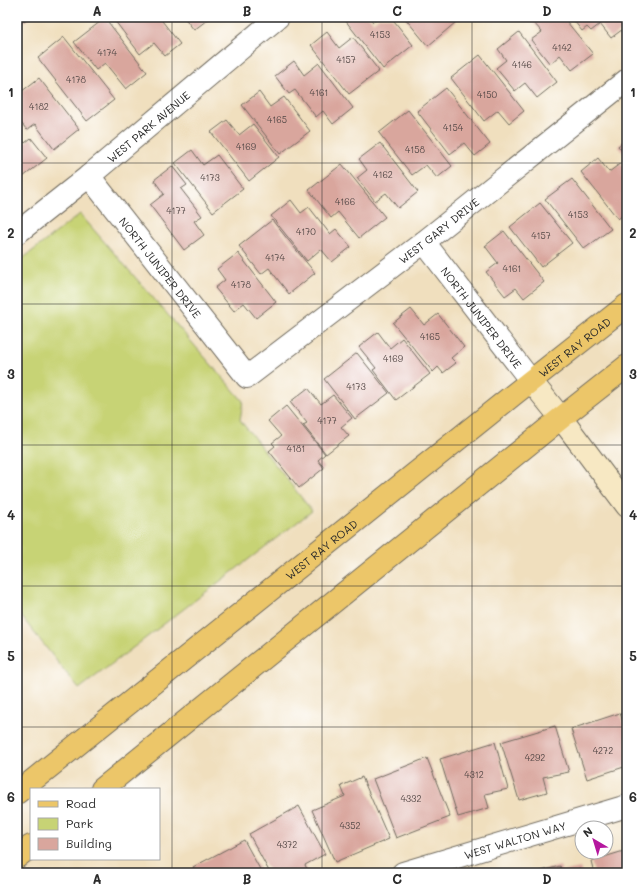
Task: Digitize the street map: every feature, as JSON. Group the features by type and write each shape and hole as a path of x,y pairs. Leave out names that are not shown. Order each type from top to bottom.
{"main road":[{"name":"WEST RAY ROAD","path":"17,794 627,305"},
{"path":"103,788 560,418 627,366"},
{"path":"17,857 30,847"}],"street":[{"name":"WEST PARK AVENUE","path":"17,233 89,176 278,17"},
{"name":"WEST GARY DRIVE","path":"247,376 424,242 627,80"},
{"name":"NORTH JUNIPER DRIVE","path":"89,176 247,376"},
{"name":"NORTH JUNIPER DRIVE","path":"424,242 627,506"},
{"name":"WEST WALTON WAY","path":"403,873 627,806"}],"green space":[{"path":"80,214 243,401 240,420 312,511 79,689 17,611 17,263"}],"building":[{"path":"20,17 30,17 24,22"},
{"path":"112,17 159,17 180,44 165,56 154,43 140,54"},
{"path":"184,17 211,17 194,30"},
{"path":"349,17 369,17 373,22 380,17 391,17 413,45 383,69 345,20"},
{"path":"404,17 452,17 456,22 428,46"},
{"path":"539,17 563,17 593,54 572,70 560,55 550,64 531,40 542,32 533,22"},
{"path":"571,17 622,17 627,26 611,38 600,24 591,31 587,27 582,31"},
{"path":"105,18 147,72 126,89 105,63 96,70 74,42"},
{"path":"327,32 339,48 353,37 379,71 349,94 311,45"},
{"path":"519,32 557,82 537,98 525,83 515,91 496,68 506,60 498,49"},
{"path":"64,37 114,100 87,121 38,58"},
{"path":"480,55 524,111 509,123 498,110 484,121 451,78"},
{"path":"294,61 304,75 319,63 353,108 333,124 323,111 316,117 295,90 289,94 275,76"},
{"path":"39,78 79,129 54,149 35,124 27,130 17,118 17,95"},
{"path":"446,88 490,144 475,156 464,143 450,154 417,111"},
{"path":"259,92 270,107 284,97 310,131 280,154 242,105"},
{"path":"408,110 452,166 437,178 426,165 412,175 379,133"},
{"path":"227,120 239,135 253,124 279,157 249,181 211,132"},
{"path":"17,133 25,143 31,138 47,158 23,177 17,170"},
{"path":"627,139 627,157 618,146"},
{"path":"380,143 418,192 398,208 386,193 375,201 357,178 367,170 359,159"},
{"path":"192,150 203,165 217,155 243,189 213,212 175,163"},
{"path":"598,158 609,172 621,163 627,171 627,212 618,219 581,172"},
{"path":"342,164 385,217 359,238 338,212 331,218 309,190"},
{"path":"172,166 187,185 181,189 202,216 194,221 204,235 184,250 150,205 164,194 154,180"},
{"path":"572,179 611,229 584,249 545,199"},
{"path":"291,200 301,213 309,207 330,234 336,229 351,247 332,262 321,249 307,261 271,216"},
{"path":"540,203 572,243 541,267 510,227"},
{"path":"272,220 315,273 289,294 269,268 261,274 239,246"},
{"path":"504,231 544,282 524,298 516,288 505,296 486,272 498,263 485,246"},
{"path":"238,253 276,302 256,318 244,303 234,311 215,288 225,280 217,269"},
{"path":"411,309 424,325 438,314 464,347 451,358 456,363 443,373 438,367 433,372 393,323"},
{"path":"378,332 390,348 402,338 430,374 396,400 373,370 376,368 359,347"},
{"path":"357,353 389,393 355,419 324,379"},
{"path":"308,388 321,404 333,395 352,418 341,427 349,436 326,454 303,425 307,423 290,402"},
{"path":"286,406 325,454 318,460 324,468 299,488 269,451 275,446 272,443 281,436 268,421"},
{"path":"620,713 627,735 627,766 587,779 571,729"},
{"path":"555,726 569,772 543,777 547,792 519,800 501,742"},
{"path":"495,742 508,789 485,794 489,808 458,817 440,759"},
{"path":"427,758 450,817 396,838 373,779"},
{"path":"362,777 389,839 335,862 312,810 345,796 341,786"},
{"path":"299,806 325,854 305,865 309,873 270,873 249,834"},
{"path":"244,840 262,873 197,873 193,867"},
{"path":"627,850 627,873 594,873 591,861 614,860 614,854"},
{"path":"560,866 562,872 580,868 582,873 533,873"}]}
